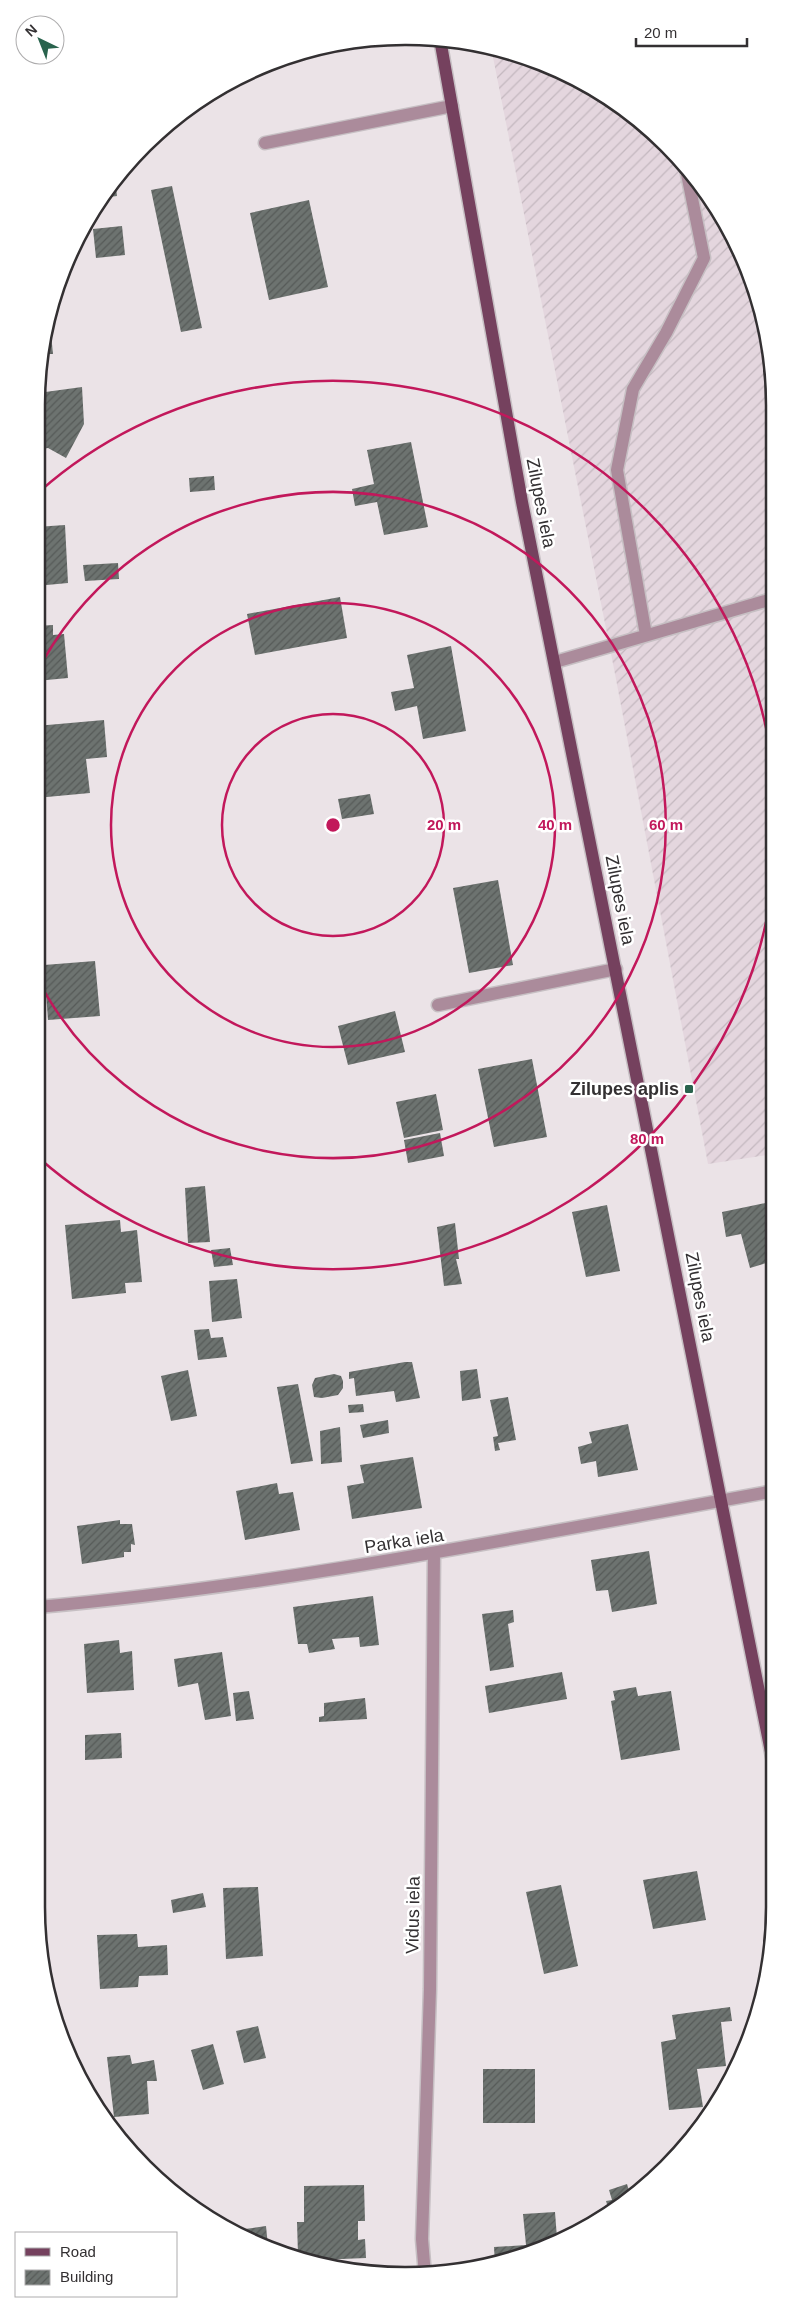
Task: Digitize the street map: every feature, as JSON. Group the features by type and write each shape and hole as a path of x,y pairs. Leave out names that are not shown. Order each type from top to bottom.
{"main road":[{"name":"Zilupes iela","path":"441,47 522,502 723,1500 766,1725"}],"street":[{"path":"265,143 452,106"},
{"path":"646,635 617,470 633,389 666,333 704,258 688,181"},
{"path":"554,662 766,602"},
{"path":"438,1005 616,969"},
{"name":"Parka iela","path":"45,1606 135,1598 434,1554 766,1492"},
{"name":"Vidus iela","path":"424,2266 422,2239 430,1989 434,1554"}],"shaded area":[{"path":"493,56 543,72 565,82 606,106 643,134 692,186 718,225 739,268 754,312 763,358 766,406 766,1155 708,1164 615,674"}],"building":[{"path":"172,186 202,328 181,332 151,190"},
{"path":"116,190 117,196 112,197"},
{"path":"309,200 328,287 269,300 250,213"},
{"path":"122,226 125,255 96,258 93,229"},
{"path":"51,338 53,354 49,354"},
{"path":"82,387 84,424 66,458 48,448 45,448 46,392"},
{"path":"411,442 428,527 384,535 377,502 355,506 352,489 374,484 367,450"},
{"path":"214,476 215,490 190,492 189,478"},
{"path":"65,525 68,583 45,585 45,526"},
{"path":"118,563 119,579 85,581 83,565"},
{"path":"340,597 347,638 255,655 247,614"},
{"path":"45,625 53,625 53,635 64,634 68,678 45,680"},
{"path":"451,646 466,731 423,739 417,706 395,711 391,692 414,688 407,655"},
{"path":"104,720 107,757 86,759 90,793 45,797 45,725"},
{"path":"370,794 374,814 342,819 338,799"},
{"path":"498,880 513,965 469,973 453,888"},
{"path":"95,961 100,1016 48,1020 45,965"},
{"path":"395,1011 405,1052 348,1065 338,1026"},
{"path":"532,1059 547,1137 494,1147 478,1069"},
{"path":"436,1094 443,1130 404,1138 396,1102"},
{"path":"440,1133 444,1156 408,1163 404,1140"},
{"path":"205,1186 210,1242 188,1243 185,1188"},
{"path":"766,1203 766,1263 750,1268 741,1234 726,1237 722,1212"},
{"path":"607,1205 620,1271 586,1277 572,1212"},
{"path":"120,1220 121,1232 137,1230 142,1282 125,1283 126,1293 72,1299 65,1225"},
{"path":"455,1223 459,1259 456,1259 462,1284 444,1286 437,1227"},
{"path":"230,1248 233,1265 214,1267 211,1250"},
{"path":"237,1279 242,1318 212,1322 209,1281"},
{"path":"209,1329 211,1338 223,1337 227,1357 198,1360 194,1330"},
{"path":"412,1362 420,1398 396,1402 394,1391 356,1396 354,1378 349,1379 349,1372"},
{"path":"477,1369 481,1398 462,1401 460,1371"},
{"path":"188,1370 197,1416 171,1421 161,1376"},
{"path":"334,1374 341,1376 343,1381 343,1388 338,1395 322,1398 314,1397 312,1385 315,1378"},
{"path":"298,1384 313,1461 291,1464 277,1387"},
{"path":"508,1397 516,1440 498,1443 500,1450 495,1451 493,1437 498,1436 490,1400"},
{"path":"363,1404 364,1412 349,1413 348,1405"},
{"path":"388,1420 389,1433 363,1438 360,1425"},
{"path":"628,1424 638,1470 598,1477 596,1461 581,1464 578,1447 592,1443 589,1432"},
{"path":"340,1427 342,1462 321,1464 320,1431"},
{"path":"413,1457 422,1508 352,1519 347,1486 364,1483 360,1465"},
{"path":"277,1483 279,1494 293,1492 300,1530 245,1540 236,1491"},
{"path":"120,1520 120,1524 132,1524 135,1545 131,1544 131,1552 124,1552 124,1557 82,1564 77,1526"},
{"path":"649,1551 657,1604 612,1612 608,1590 596,1591 591,1560"},
{"path":"373,1596 379,1645 360,1647 359,1637 332,1639 335,1649 309,1653 307,1644 298,1644 293,1607"},
{"path":"513,1610 514,1622 508,1624 514,1667 490,1671 482,1614"},
{"path":"119,1640 120,1653 132,1651 134,1690 87,1693 84,1644"},
{"path":"222,1652 231,1716 205,1720 198,1683 178,1687 174,1659"},
{"path":"562,1672 567,1699 489,1713 485,1686"},
{"path":"636,1687 638,1696 671,1691 680,1750 621,1760 611,1701 615,1700 613,1691"},
{"path":"249,1691 254,1719 236,1721 233,1693"},
{"path":"365,1698 367,1719 319,1722 319,1717 324,1716 324,1703"},
{"path":"121,1733 122,1758 85,1760 85,1735"},
{"path":"697,1871 706,1920 653,1929 643,1880"},
{"path":"561,1885 578,1966 544,1974 526,1892"},
{"path":"258,1887 263,1956 226,1959 223,1888"},
{"path":"203,1893 206,1907 173,1913 171,1900"},
{"path":"137,1934 138,1947 167,1945 168,1975 139,1976 138,1987 100,1989 97,1935"},
{"path":"730,2007 732,2021 721,2022 726,2066 697,2069 703,2107 669,2110 661,2042 676,2039 672,2015"},
{"path":"258,2026 266,2058 244,2063 236,2031"},
{"path":"213,2044 224,2084 203,2090 191,2050"},
{"path":"130,2055 132,2064 154,2060 157,2081 147,2081 149,2114 114,2117 107,2057"},
{"path":"483,2069 535,2069 535,2123 483,2123"},
{"path":"627,2184 629,2190 607,2205 606,2201 612,2200 609,2190"},
{"path":"364,2185 365,2221 358,2221 358,2240 365,2239 366,2258 332,2259 298,2251 297,2222 304,2222 304,2186"},
{"path":"555,2212 557,2234 521,2248 495,2256 494,2247 526,2245 523,2214"},
{"path":"266,2226 267,2240 246,2230 244,2229"}],"place":[{"name":"Zilupes aplis","path":"689,1089"}]}
